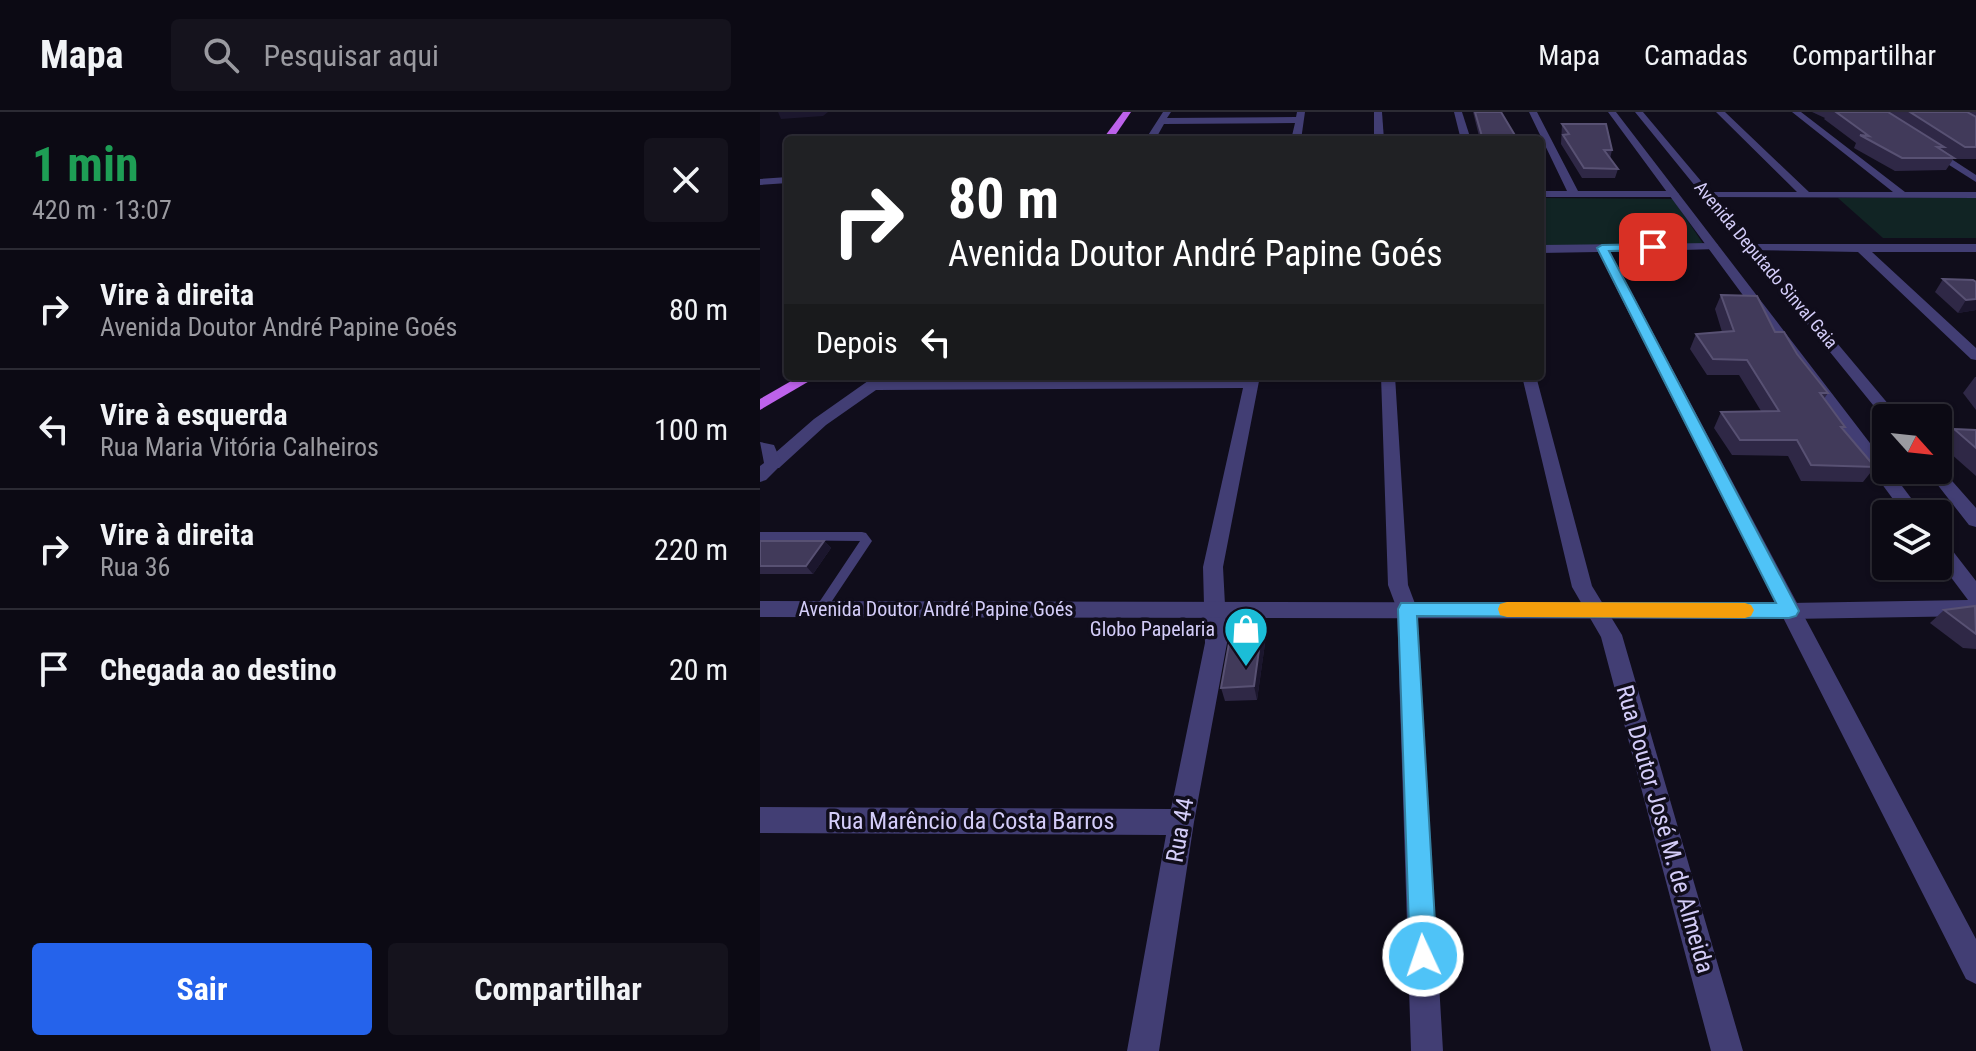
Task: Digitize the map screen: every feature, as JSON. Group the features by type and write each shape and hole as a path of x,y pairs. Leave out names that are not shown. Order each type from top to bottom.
{"main road":[{"path":"1110,136 1127,112"},
{"path":"1118,136 1135,112"},
{"path":"763,402 788,380"},
{"path":"763,402 804,380"}],"street":[{"path":"1378,112 1379,136"},
{"path":"1458,112 1465,136"},
{"path":"1533,112 1574,194"},
{"name":"Avenida Deputado Sinval Gaia","path":"1612,112 1674,194 1752,248 1880,404"},
{"name":"Avenida Deputado Sinval Gaia","path":"1639,112 1708,195 1714,247 1904,500"},
{"path":"1720,112 1806,195"},
{"path":"1796,112 1903,195"},
{"path":"1152,136 1165,116 1300,116 1297,136"},
{"path":"1925,146 1976,179"},
{"path":"760,182 784,180"},
{"path":"1544,194 1674,194"},
{"path":"1708,195 1976,195"},
{"path":"1544,249 1714,247"},
{"path":"1602,248 1976,969"},
{"path":"1752,248 1974,249"},
{"path":"1861,248 1976,356"},
{"path":"766,470 820,422 879,381 1066,380"},
{"name":"Rua 44","path":"1143,1051 1181,822 1216,643 1213,567 1252,380"},
{"path":"1388,380 1398,585 1407,609 1427,1051"},
{"name":"Rua Doutor José M. de Almeida","path":"1530,380 1582,587 1611,635 1727,1051"},
{"path":"760,447 768,449 766,470"},
{"path":"1946,484 1976,520"},
{"path":"1952,564 1976,596"},
{"name":"Avenida Doutor André Papine Goés","path":"760,609 1789,611 1976,608"},
{"name":"Rua Marêncio da Costa Barros","path":"760,820 1181,822"}],"lane":[{"path":"760,536 862,536 866,541 820,610"}],"green space":[{"path":"1544,198 1673,199 1704,245 1544,245"},
{"path":"1838,198 1976,198 1976,238 1883,238"}],"building":[{"path":"1475,112 1501,112 1515,136 1482,136"},
{"path":"1836,112 1888,112 1944,147 1937,147 1954,158 1902,158 1860,135 1869,136"},
{"path":"1910,112 1967,112 1976,117 1976,147 1965,147"},
{"path":"1562,124 1606,124 1612,150 1604,150 1618,169 1584,168 1563,135 1569,134"},
{"path":"1943,279 1973,280 1976,282 1976,299 1966,300"},
{"path":"1721,295 1757,296 1775,332 1784,332 1828,393 1820,393 1872,467 1811,465 1797,440 1740,440 1721,412 1779,411 1747,360 1713,359 1696,334 1734,331"},
{"path":"1954,429 1976,430 1976,448"},
{"path":"760,541 824,541 806,566 760,566"},
{"path":"1975,606 1976,634 1944,610"},
{"name":"Globo Papelaria","path":"1233,621 1263,621 1254,686 1221,688"}],"slow traffic":[{"path":"1507,609 1745,610"}],"place":[{"name":"Globo Papelaria","path":"1246,668"}],"route":[{"path":"1423,956 1407,609 1789,611 1602,248 1653,247"}]}
